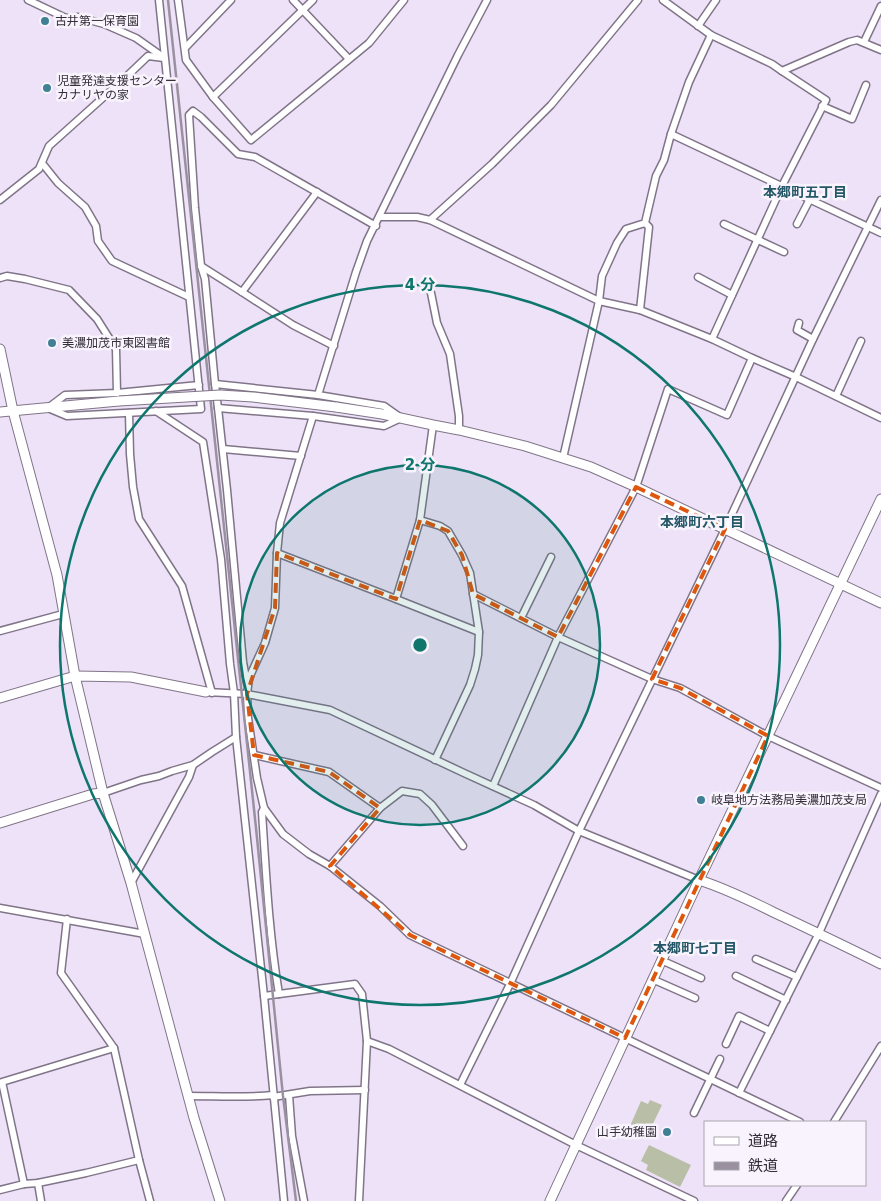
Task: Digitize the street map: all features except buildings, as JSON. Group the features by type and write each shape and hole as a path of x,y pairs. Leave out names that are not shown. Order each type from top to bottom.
{"street":[{"path":"28,0 66,18 78,17 104,24 136,38 164,58"},
{"path":"48,408 66,416 201,409 159,0"},
{"path":"178,0 186,60 213,96 251,140 369,42 404,0"},
{"path":"185,48 231,0"},
{"path":"293,0 349,59"},
{"path":"213,96 313,0"},
{"path":"318,395 367,242 458,55 487,0"},
{"path":"430,220 492,164 550,105 638,0"},
{"path":"664,0 711,35 772,64 826,100 782,186 712,339"},
{"path":"698,26 716,0"},
{"path":"864,42 881,6"},
{"path":"645,223 656,176 664,160 671,134 690,82 711,35"},
{"path":"782,71 857,40 881,50"},
{"path":"0,200 39,169 49,146 148,56 164,58"},
{"path":"822,106 852,119 866,84"},
{"path":"376,226 255,157 238,154 201,117 193,111 189,115 195,208 201,266 205,279 223,449 238,617 247,691 248,718 257,778 264,808 283,834 309,854 330,866 380,906 410,935 798,1121"},
{"path":"671,134 881,233"},
{"path":"42,162 58,183 85,207 96,226 98,241 112,261 189,296"},
{"path":"242,292 317,192"},
{"path":"797,224 810,199"},
{"path":"460,1085 510,984 579,831 881,200"},
{"path":"380,217 417,217 430,220 599,301 640,310 712,339 881,418"},
{"path":"563,458 599,301 602,276 617,243 626,230 645,223"},
{"path":"640,310 649,227 645,223"},
{"path":"724,224 784,252"},
{"path":"201,266 293,326 334,346"},
{"path":"0,278 7,276 25,279 69,290 97,319 116,349 118,397"},
{"path":"698,277 732,294"},
{"path":"431,293 437,323 450,354 459,416 459,430"},
{"path":"799,324 797,330 813,339"},
{"path":"836,396 862,342"},
{"path":"0,349 13,411 57,574 75,676 103,792 131,883 188,1096 220,1201"},
{"path":"493,786 558,637 636,487 668,389 727,415 752,358"},
{"path":"216,384 318,395 384,406 401,418"},
{"path":"0,412 48,408 198,385"},
{"path":"118,397 220,395 253,397 336,407 401,418 525,446 591,467 881,603"},
{"path":"218,408 313,416 384,426 401,418"},
{"path":"156,411 203,442 221,559 234,693 236,738 284,1201"},
{"path":"130,413 130,454 133,487 139,519 182,586 209,692"},
{"path":"247,691 249,678 265,643 275,608 276,553 280,523 313,416"},
{"path":"396,599 420,520 433,425"},
{"path":"223,449 300,456"},
{"path":"550,1201 698,880 881,499"},
{"path":"420,520 440,526 448,531 462,555 470,573 479,632 478,655 470,685 435,760"},
{"path":"276,553 479,632"},
{"path":"520,618 551,557"},
{"path":"473,594 558,637 652,680 680,688 768,736 881,788"},
{"path":"0,631 64,614"},
{"path":"0,698 75,676 131,677 209,692 234,693 247,691 330,710 534,805 579,831 752,901 881,964"},
{"path":"0,823 193,765 236,738"},
{"path":"254,755 329,772 380,808"},
{"path":"131,883 189,777 193,765"},
{"path":"330,866 380,808 402,791 420,794 432,805 463,846"},
{"path":"739,1092 819,933 881,794"},
{"path":"264,808 262,812 265,860 279,994"},
{"path":"0,908 145,934"},
{"path":"67,919 61,973 114,1048 150,1201"},
{"path":"756,959 797,977"},
{"path":"661,960 701,978"},
{"path":"736,976 786,1000"},
{"path":"652,979 695,998"},
{"path":"264,996 355,984 362,994 367,1041 359,1201"},
{"path":"726,1044 739,1016 770,1031"},
{"path":"367,1041 389,1049 433,1073 694,1201"},
{"path":"835,1121 881,1046"},
{"path":"24,1184 1,1079 114,1048"},
{"path":"694,1113 720,1059"},
{"path":"188,1096 255,1097 289,1095 310,1091 365,1090"},
{"path":"289,1095 292,1136 304,1201"},
{"path":"0,1190 86,1173 139,1160"},
{"path":"38,1183 42,1201"},
{"path":"786,1201 796,1186"}],"highlighted area":[{"path":"636,487 725,529 652,679 680,688 768,736 625,1038 410,935 330,866 380,808 329,772 254,755 247,694 275,608 277,553 396,599 420,520 448,531 462,555 473,594 558,637"}],"green space":[{"path":"650,1100 662,1105 649,1132 630,1126 641,1101 648,1104"},
{"path":"649,1145 691,1165 680,1187 646,1170 648,1165 641,1161"}],"railway":[{"path":"168,0 283,1096 296,1201"}],"place":[{"name":"古井第一保育園","path":"45,21"},
{"name":"児童発達支援センター カナリヤの家","path":"47,88"},
{"name":"美濃加茂市東図書館","path":"52,343"},
{"name":"岐阜地方法務局美濃加茂支局","path":"701,800"},
{"name":"山手幼稚園","path":"667,1132"}],"district":[{"name":"本郷町五丁目","path":"805,192"},
{"name":"本郷町六丁目","path":"702,522"},
{"name":"本郷町七丁目","path":"695,948"}]}
